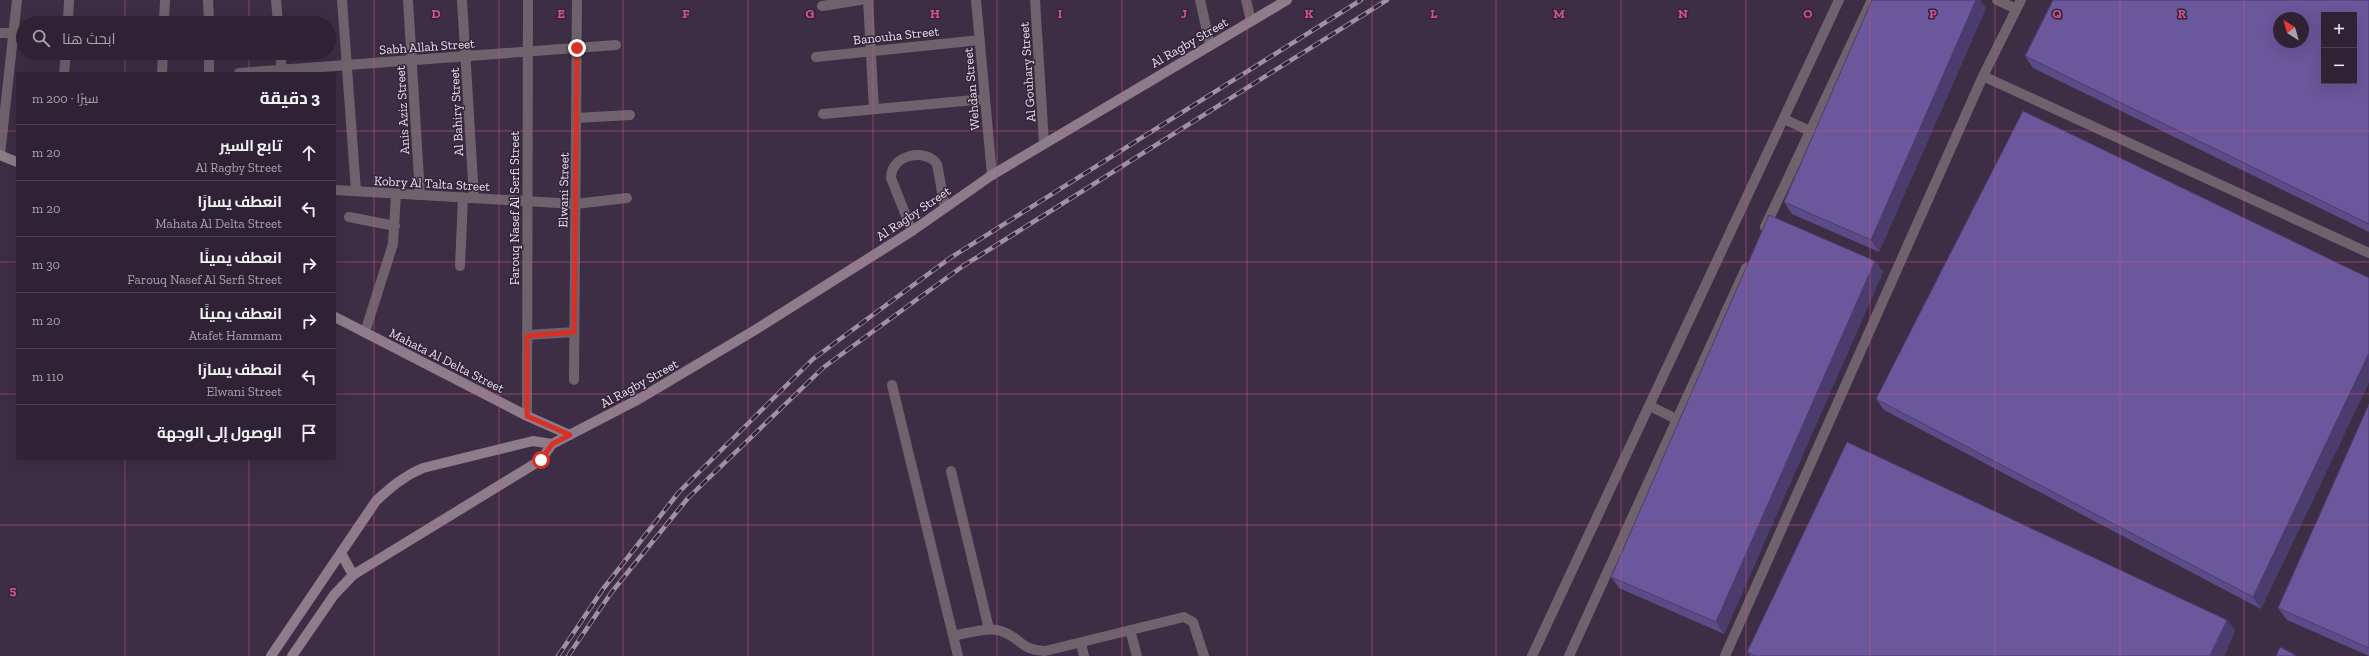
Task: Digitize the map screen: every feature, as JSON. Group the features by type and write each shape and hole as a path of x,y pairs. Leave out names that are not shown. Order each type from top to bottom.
{"main road":[{"name":"Al Ragby Street","path":"552,444 639,399 742,338 912,231 992,175 1287,0"},
{"path":"0,155 16,162"},
{"name":"Mahata Al Delta Street","path":"336,318 527,416 570,435"},
{"path":"271,656 376,501 406,475 423,468 533,441 552,444 541,460 353,575 334,595 292,656"},
{"path":"341,553 353,575"}],"street":[{"path":"17,0 17,16"},
{"path":"68,16 69,0"},
{"path":"164,16 165,0"},
{"path":"208,0 208,16"},
{"path":"276,0 277,16"},
{"path":"342,0 356,191"},
{"name":"Anis Aziz Street","path":"408,0 420,195"},
{"name":"Al Bahiry Street","path":"462,0 474,198"},
{"name":"Farouq Nasef Al Serfi Street","path":"527,416 528,0"},
{"name":"Elwani Street","path":"574,380 577,0"},
{"path":"822,6 860,0"},
{"path":"868,0 874,109"},
{"name":"Wehdan Street","path":"976,0 992,175"},
{"name":"Al Gouhary Street","path":"1035,0 1044,143"},
{"path":"1200,0 1210,45"},
{"path":"1246,0 1251,21"},
{"path":"1532,656 1839,0"},
{"path":"1760,239 1872,0"},
{"path":"1725,656 1983,76 2018,4 1997,0"},
{"path":"0,33 16,33"},
{"name":"Banouha Street","path":"816,57 980,40"},
{"name":"Sabh Allah Street","path":"261,72 616,45"},
{"path":"0,155 12,90 16,52"},
{"path":"64,72 65,60"},
{"path":"162,72 163,60"},
{"path":"209,60 209,72"},
{"path":"281,60 282,71"},
{"path":"1983,76 2369,253"},
{"path":"823,114 985,99"},
{"path":"576,118 630,115"},
{"path":"1784,118 1810,131"},
{"path":"912,231 891,178 891,170 895,162 902,158 927,155 933,158 937,164 945,208"},
{"name":"Kobry Al Talta Street","path":"336,190 575,204 627,198"},
{"path":"365,332 389,262 395,226 396,194"},
{"path":"460,266 463,197"},
{"path":"349,217 395,226"},
{"path":"1569,656 1676,419 1750,260"},
{"path":"527,336 574,332"},
{"path":"892,385 958,656"},
{"path":"1650,406 1676,419"},
{"path":"951,471 989,629"},
{"path":"953,636 989,629 1008,633 1026,652 1045,651 1184,617 1189,618 1196,627 1204,656"},
{"path":"1130,630 1137,656"},
{"path":"1081,643 1084,656"}],"building":[{"path":"1872,0 1976,0 1871,240 1784,202"},
{"path":"2053,0 2369,0 2369,224 2025,56"},
{"path":"2023,111 2369,278 2369,353 2253,597 1876,399"},
{"path":"1769,215 1875,261 1716,622 1611,577"},
{"path":"2369,404 2369,648 2278,608"},
{"path":"1847,442 2227,620 2210,656 1756,656 1747,652"},
{"path":"2280,647 2297,656 2276,656"}],"railway":[{"path":"558,656 603,589 679,492 813,359 950,258 1361,0"},
{"path":"568,656 611,593 688,498 824,367 963,266 1387,0"}],"route":[{"path":"541,460 552,444 570,435 527,416 527,336 574,332 577,48"}]}
